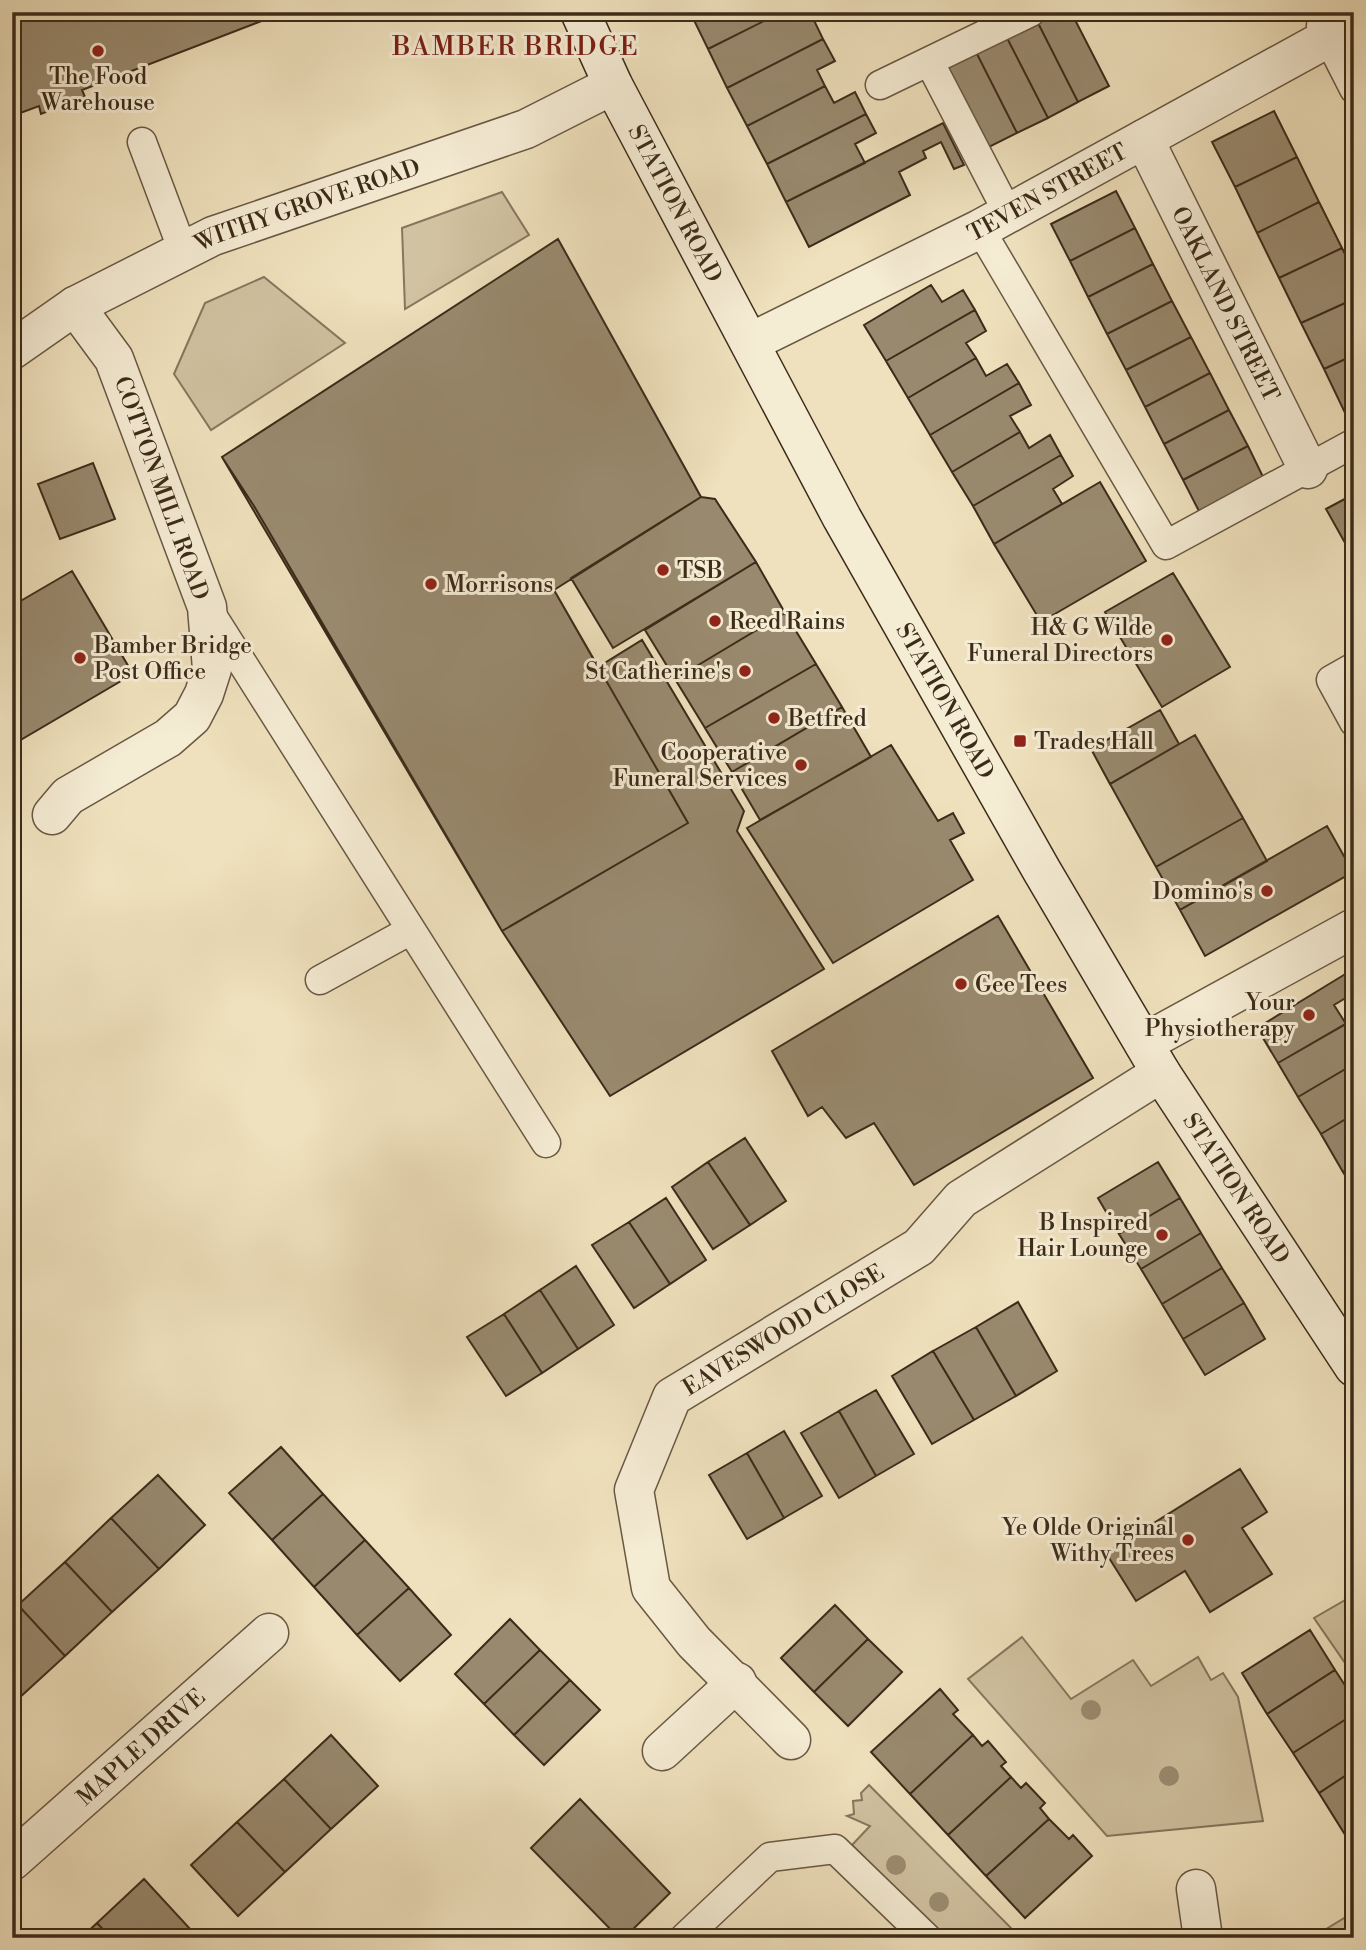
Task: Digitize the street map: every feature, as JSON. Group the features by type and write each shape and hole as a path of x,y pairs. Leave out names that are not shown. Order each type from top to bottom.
{"street":[{"name":"STATION ROAD","path":"590,16 613,85 842,517 1042,871 1153,1058 1354,1367"},
{"name":"TEVEN STREET","path":"751,342 994,221 1144,139 1327,32"},
{"name":"WITHY GROVE ROAD","path":"12,350 75,306 213,236 526,129 613,85"},
{"name":"OAKLAND STREET","path":"1144,139 1308,469"},
{"name":"COTTON MILL ROAD","path":"52,815 68,796 168,738 192,718 209,676 207,607 114,359 75,306"},
{"name":"EAVESWOOD CLOSE","path":"791,1740 737,1682 694,1642 651,1588 634,1490 672,1397 919,1247 961,1199 1153,1058 1354,928"},
{"name":"MAPLE DRIVE","path":"12,1861 269,1633"},
{"path":"662,1751 737,1682"},
{"path":"1196,1889 1203,1938"}],"lane":[{"path":"880,85 1031,12"},
{"path":"1327,32 1354,89"},
{"path":"930,63 994,221 1166,545 1354,443"},
{"path":"142,142 183,250"},
{"path":"207,607 546,1143"},
{"path":"1354,667 1331,680 1354,722"},
{"path":"320,980 411,930"},
{"path":"684,1938 770,1857 835,1849 927,1938"}],"shaded area":[{"path":"502,192 529,235 405,309 402,228"},
{"path":"264,277 345,343 211,430 174,374 205,303"},
{"path":"1354,1595 1354,1676 1314,1618"},
{"path":"1022,1637 1071,1699 1133,1660 1151,1686 1198,1657 1211,1680 1223,1673 1238,1697 1263,1821 1107,1836 968,1679"},
{"path":"869,1785 1018,1938 945,1938 852,1845 870,1826 847,1816 854,1814 853,1801 862,1800 861,1793"},
{"path":"1354,1912 1354,1938 1312,1938 1318,1934"}],"building":[{"name":"The Food Warehouse","path":"12,12 285,12 82,90 85,97 41,114 39,106 12,116"},
{"path":"690,12 782,12 708,49"},
{"path":"782,12 810,12 823,39 727,88 708,49"},
{"path":"1054,12 1071,12 1109,86 1078,102 1037,21"},
{"path":"1037,21 1078,102 1048,118 1006,36"},
{"path":"1006,36 1048,118 1017,133 976,52"},
{"path":"823,39 835,61 817,70 825,86 747,126 727,88"},
{"path":"976,52 1017,133 987,148 946,67"},
{"path":"825,86 834,103 855,92 866,114 767,164 747,126"},
{"path":"1274,111 1297,157 1235,187 1212,142"},
{"path":"866,114 876,133 855,144 865,163 786,202 767,164"},
{"path":"943,123 964,165 954,169 941,142 923,151 926,158 899,172 910,195 809,247 786,202"},
{"path":"1297,157 1319,202 1257,233 1235,187"},
{"path":"1116,191 1135,228 1070,261 1051,224"},
{"path":"1319,202 1342,248 1279,278 1257,233"},
{"path":"1135,228 1153,264 1088,297 1070,261"},
{"name":"Morrisons","path":"558,239 701,497 554,590 688,823 502,931 254,506 222,457"},
{"name":"Morrisons","path":"558,239 701,497 554,590 598,667 642,640 744,811 737,831 824,969 610,1096 502,931 222,457"},
{"path":"1342,248 1354,272 1354,299 1301,323 1279,278"},
{"path":"1153,264 1172,301 1107,334 1088,297"},
{"path":"931,285 942,302 963,290 975,310 886,361 864,325"},
{"path":"1354,299 1354,355 1324,369 1301,323"},
{"path":"1172,301 1191,337 1126,370 1107,334"},
{"path":"975,310 986,331 966,343 976,358 908,398 886,361"},
{"path":"1191,337 1210,373 1145,407 1126,370"},
{"path":"1354,355 1354,411 1346,415 1324,369"},
{"path":"976,358 986,376 1007,364 1019,383 930,435 908,398"},
{"path":"1210,373 1229,410 1164,444 1145,407"},
{"path":"1019,383 1031,405 1010,416 1020,432 952,472 930,435"},
{"path":"1229,410 1248,446 1183,480 1164,444"},
{"path":"1020,432 1029,448 1050,435 1061,455 973,506 952,472"},
{"path":"1248,446 1266,483 1202,517 1183,480"},
{"path":"1061,455 1073,476 1053,489 1062,504 994,544 973,506"},
{"path":"93,463 115,519 60,539 38,484"},
{"path":"1100,482 1146,561 1041,622 994,544"},
{"path":"1354,494 1354,559 1326,509"},
{"name":"TSB","path":"701,497 715,499 756,562 613,648 571,578"},
{"name":"Reed Rains","path":"756,562 785,613 675,679 645,630"},
{"path":"72,571 133,674 12,745 12,606"},
{"name":"H& G Wilde Funeral Directors","path":"1173,573 1230,667 1162,707 1105,612"},
{"name":"St Catherine's","path":"785,613 816,664 705,728 675,679"},
{"name":"Betfred","path":"816,664 842,707 732,772 705,728"},
{"name":"Cooperative Funeral Services","path":"842,707 871,757 760,820 732,772"},
{"path":"1160,710 1179,744 1110,784 1091,749"},
{"path":"1195,735 1243,818 1156,867 1110,784"},
{"path":"891,745 938,821 953,813 964,833 950,840 973,880 833,963 747,828"},
{"path":"1243,818 1267,861 1180,910 1156,867"},
{"name":"Domino's","path":"1327,826 1353,872 1205,956 1180,910"},
{"name":"Gee Tees","path":"998,916 1093,1078 914,1185 874,1123 846,1138 822,1107 808,1116 772,1051"},
{"name":"Your Physiotherapy","path":"1347,973 1354,984 1354,993 1334,1005 1346,1024 1278,1063 1257,1028"},
{"path":"1354,1019 1354,1064 1298,1097 1278,1063"},
{"path":"1354,1064 1354,1114 1321,1134 1298,1097"},
{"path":"1354,1114 1354,1165 1343,1172 1321,1134"},
{"path":"745,1138 786,1201 750,1225 708,1162"},
{"path":"708,1162 750,1225 713,1249 672,1187"},
{"path":"1158,1162 1180,1198 1119,1234 1098,1198"},
{"path":"1354,1165 1354,1189 1343,1172"},
{"path":"666,1198 706,1260 670,1284 629,1222"},
{"path":"1180,1198 1201,1233 1141,1269 1119,1234"},
{"path":"629,1222 670,1284 634,1308 592,1245"},
{"path":"1201,1233 1222,1268 1162,1304 1141,1269"},
{"path":"576,1266 614,1325 578,1349 540,1290"},
{"path":"1222,1268 1244,1303 1183,1339 1162,1304"},
{"path":"540,1290 578,1349 542,1373 504,1314"},
{"path":"1018,1302 1057,1371 1016,1396 976,1327"},
{"path":"1244,1303 1265,1339 1205,1375 1183,1339"},
{"path":"504,1314 542,1373 506,1396 467,1337"},
{"path":"976,1327 1016,1396 974,1420 933,1351"},
{"path":"933,1351 974,1420 932,1444 892,1376"},
{"path":"876,1390 914,1454 876,1476 839,1411"},
{"path":"839,1411 876,1476 839,1498 801,1433"},
{"path":"784,1431 822,1496 784,1518 747,1453"},
{"path":"281,1447 323,1494 272,1540 229,1493"},
{"path":"747,1453 784,1518 747,1539 709,1475"},
{"name":"Ye Olde Original Withy Trees","path":"1240,1469 1267,1512 1242,1528 1272,1574 1210,1612 1185,1571 1136,1601 1106,1553"},
{"path":"158,1475 205,1525 159,1569 111,1518"},
{"path":"323,1494 365,1540 314,1587 272,1540"},
{"path":"111,1518 159,1569 112,1612 65,1562"},
{"path":"365,1540 409,1588 357,1635 314,1587"},
{"path":"65,1562 112,1612 65,1656 18,1605"},
{"path":"409,1588 451,1635 400,1681 357,1635"},
{"path":"18,1605 65,1656 18,1699 12,1692 12,1610"},
{"path":"835,1605 868,1639 814,1692 781,1658"},
{"path":"510,1619 540,1650 484,1704 455,1674"},
{"path":"1310,1630 1335,1670 1267,1714 1242,1673"},
{"path":"868,1639 902,1672 848,1726 814,1692"},
{"path":"540,1650 570,1680 514,1735 484,1704"},
{"path":"1335,1670 1354,1699 1354,1714 1293,1753 1267,1714"},
{"path":"570,1680 600,1710 544,1765 514,1735"},
{"path":"940,1689 958,1710 953,1714 973,1735 910,1794 871,1752"},
{"path":"1354,1714 1354,1770 1319,1793 1293,1753"},
{"path":"331,1735 378,1786 331,1829 284,1779"},
{"path":"973,1735 982,1746 988,1741 1006,1762 1001,1766 1011,1777 948,1835 910,1794"},
{"path":"1354,1770 1354,1826 1344,1833 1319,1793"},
{"path":"1011,1777 1021,1788 1026,1783 1045,1803 1040,1808 1049,1819 986,1876 948,1835"},
{"path":"284,1779 331,1829 285,1872 237,1822"},
{"path":"580,1799 670,1893 624,1938 619,1938 531,1848"},
{"path":"1049,1819 1069,1839 1073,1835 1092,1856 1025,1918 986,1876"},
{"path":"237,1822 285,1872 238,1916 191,1865"},
{"path":"1354,1826 1354,1848 1344,1833"},
{"path":"144,1879 191,1930 183,1938 111,1938 97,1923"},
{"path":"97,1923 111,1938 81,1938"}],"place":[{"name":"The Food Warehouse","path":"98,51"},
{"name":"TSB","path":"663,570"},
{"name":"Morrisons","path":"431,584"},
{"name":"Reed Rains","path":"715,621"},
{"name":"H& G Wilde Funeral Directors","path":"1167,640"},
{"name":"Bamber Bridge Post Office","path":"80,658"},
{"name":"St Catherine's","path":"745,671"},
{"name":"Betfred","path":"774,718"},
{"name":"Trades Hall","path":"1020,741"},
{"name":"Cooperative Funeral Services","path":"801,765"},
{"name":"Domino's","path":"1267,891"},
{"name":"Gee Tees","path":"961,984"},
{"name":"Your Physiotherapy","path":"1309,1015"},
{"name":"B Inspired Hair Lounge","path":"1162,1235"},
{"name":"Ye Olde Original Withy Trees","path":"1188,1540"}],"district":[{"name":"BAMBER BRIDGE","path":"516,46"}]}
